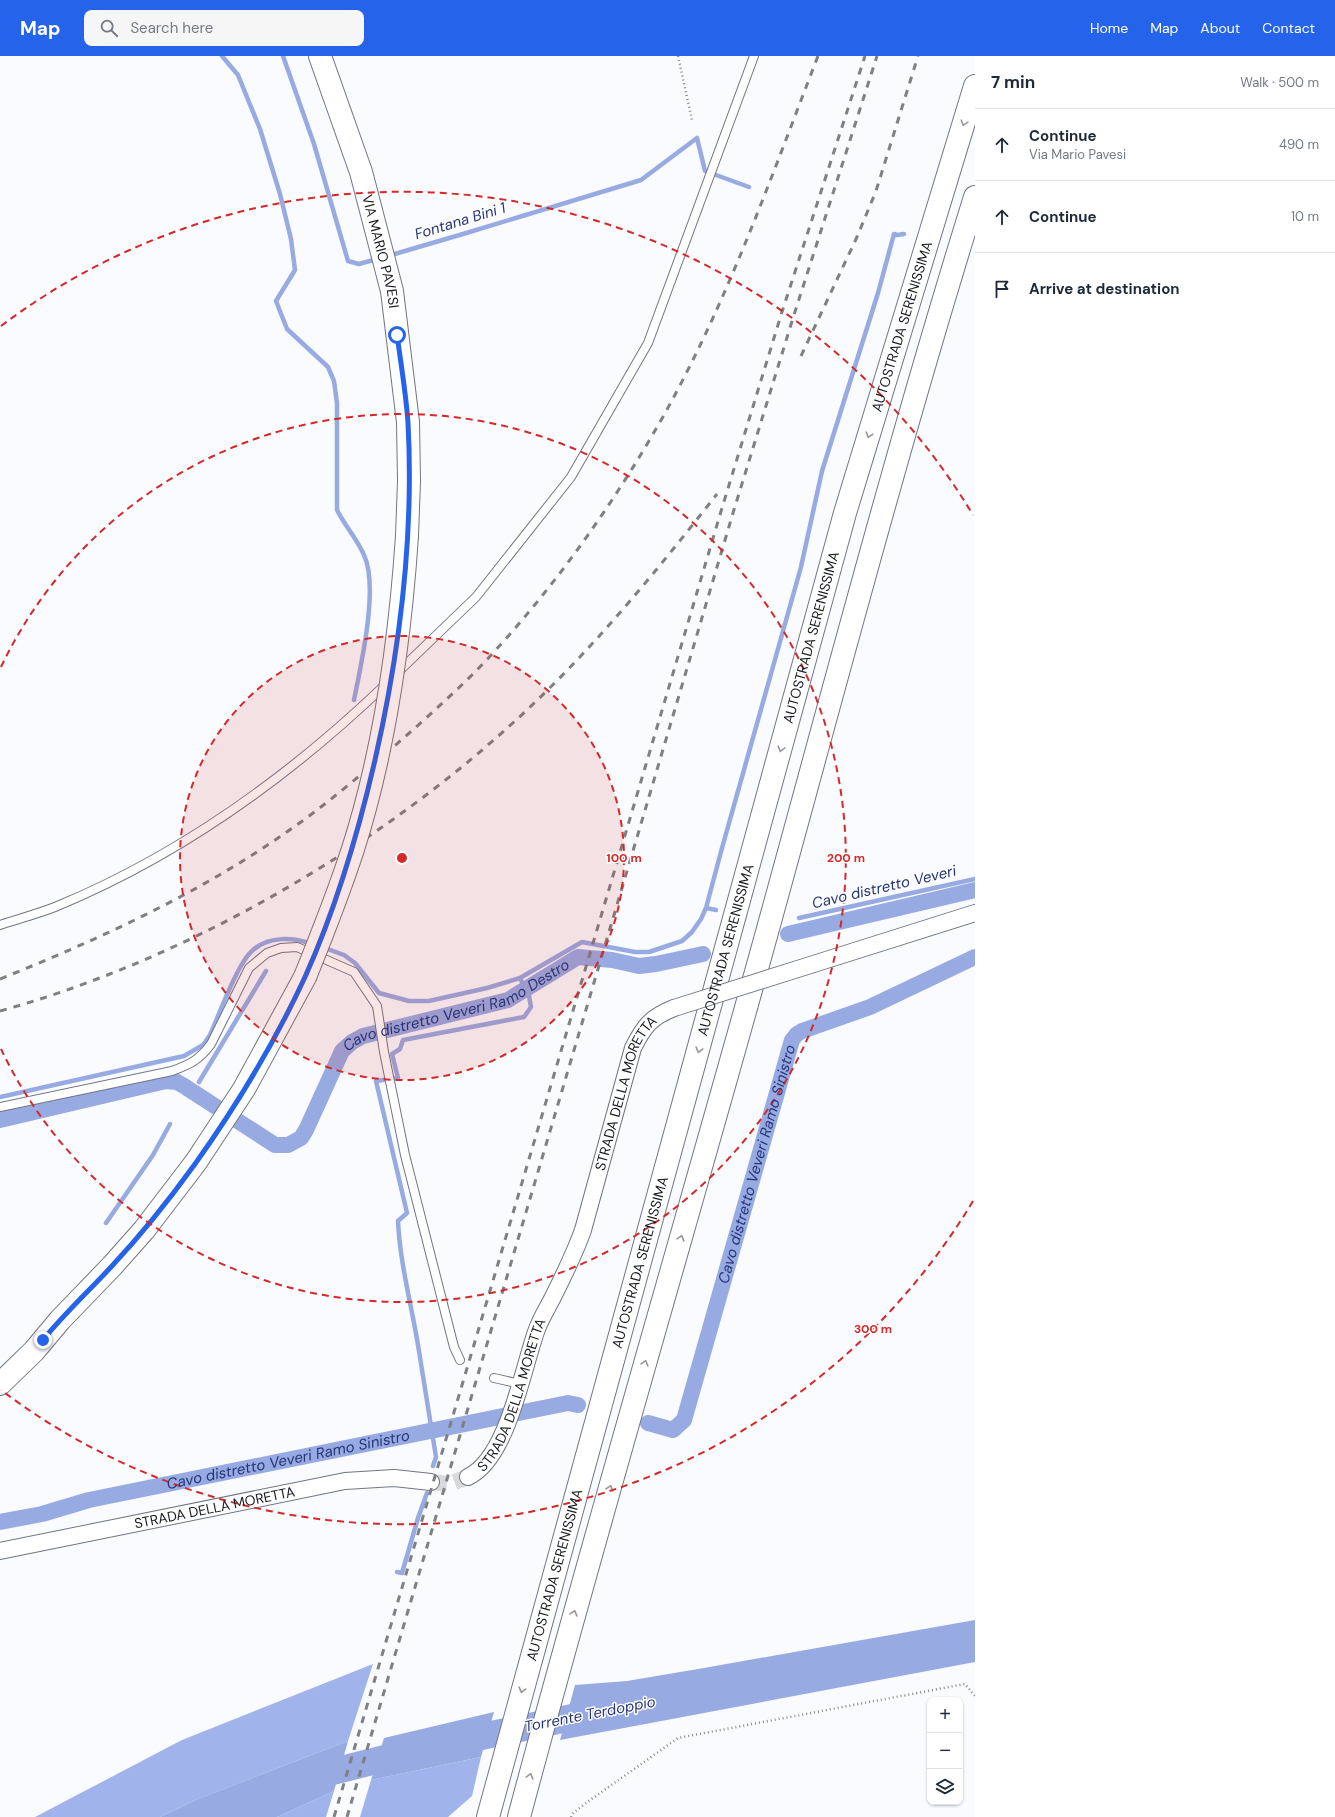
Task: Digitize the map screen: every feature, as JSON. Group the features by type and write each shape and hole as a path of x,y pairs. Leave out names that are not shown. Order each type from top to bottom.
{"main road":[{"name":"VIA MARIO PAVESI","path":"60,1320 112,1266 148,1224 196,1162 263,1056 305,977 338,892 365,806 391,682 403,592 407,536 409,481 408,422 392,292 361,172 320,56"},
{"name":"AUTOSTRADA SERENISSIMA","path":"488,1817 532,1652 731,934 845,513 975,86"},
{"name":"AUTOSTRADA SERENISSIMA","path":"519,1815 563,1650 760,956 879,524 975,197"},
{"path":"0,1364 60,1320"},
{"path":"0,1384 34,1351 60,1320"}],"street":[{"name":"STRADA DELLA MORETTA","path":"468,1477 486,1464 497,1448 505,1429 537,1329 574,1254 583,1230 633,1048 641,1032 654,1017 674,1008 975,914"},
{"name":"STRADA DELLA MORETTA","path":"0,1551 345,1481 394,1478 431,1482"}],"lane":[{"path":"0,925 54,907 147,862 240,805 278,778 354,714 476,597 571,477 648,343 754,56"},
{"path":"0,1108 172,1071 194,1062 203,1055 211,1044 249,968 267,953 281,948 297,947 354,972 378,1006 388,1073 405,1155 452,1340 460,1360"},
{"path":"494,1378 520,1384"}],"path":[{"path":"678,56 692,120"},
{"path":"571,1817 572,1814 586,1803 678,1738 965,1684 975,1696"}],"shaded area":[{"path":"373,1664 348,1741 198,1799 160,1817 35,1817 182,1740"},
{"path":"481,1757 472,1796 448,1817 360,1817 371,1780"},
{"path":"334,1791 326,1817 277,1817"}],"water":[{"path":"975,1620 975,1662 560,1740 575,1685 627,1681"},
{"path":"494,1712 481,1757 371,1780 384,1738"},
{"path":"348,1741 334,1791 277,1817 160,1817 198,1799"}],"waterway":[{"name":"Cavo distretto Veveri","path":"222,56 238,75 260,129 280,194 291,239 295,270 276,301 287,329 328,367 334,381 337,403 337,510 364,555 368,569 370,586 367,626 354,700"},
{"name":"Fontana Bini 1","path":"283,56 314,144 348,261 359,264 377,259"},
{"name":"Fontana Bini 1","path":"388,256 641,180 697,138 705,171 749,187"},
{"path":"322,947 344,955 355,963 379,993 409,1001 429,1001 487,988 520,978 582,942 635,952 649,952 682,941 692,932 701,919 706,908 801,567 822,471 878,293 894,234 904,234"},
{"name":"Cavo distretto Veveri","path":"799,918 975,879"},
{"name":"Cavo distretto Veveri Ramo Destro","path":"788,934 975,890"},
{"name":"Cavo distretto Veveri","path":"706,908 716,910"},
{"path":"0,1097 184,1056 203,1045 210,1035 235,977 247,956 253,950 266,942 281,939 297,940 312,944"},
{"name":"Cavo distretto Veveri Ramo Destro","path":"0,1120 166,1081 177,1082 184,1086 275,1145 288,1145 301,1138 306,1130 342,1051 352,1042 363,1036 508,1000 578,957 612,960 639,966 703,954"},
{"name":"Cavo distretto Veveri Ramo Sinistro","path":"648,1423 673,1430 684,1420 792,1040 802,1031 870,1007 975,957"},
{"name":"Cavo distretto Veveri","path":"199,1082 266,971"},
{"path":"433,1466 436,1457 399,1237 398,1221 407,1213 376,1081 398,1078 392,1054 400,1049 403,1040 524,1017 531,1007 529,996 520,978"},
{"name":"Cavo distretto Veveri","path":"106,1223 153,1155 170,1124"},
{"name":"Cavo distretto Veveri Ramo Sinistro","path":"0,1522 42,1514 89,1500 568,1403 578,1405"},
{"path":"397,1572 402,1573 427,1493"},
{"name":"Torrente Terdoppio","path":"451,1743 603,1711"},
{"name":"Torrente Terdoppio","path":"303,1779 414,1751"}],"tunnel":[{"path":"431,1482 449,1484 468,1477"}],"railway":[{"path":"0,979 76,947 150,912 187,893 257,852 315,812 382,757 454,692 503,642 576,552 620,488 660,422 684,378 706,333 746,242 818,56"},
{"path":"334,1817 722,508 781,315 865,56"},
{"path":"347,1817 733,513 793,318 877,56"},
{"path":"801,356 857,237 876,191 918,56"},
{"path":"0,1011 72,988 143,960 213,928 282,891 349,850 412,805 473,758 529,708 579,658 627,605 717,494"}],"route":[{"path":"43,1340 144,1230 173,1194 228,1115 263,1056 305,977 338,892 365,806 383,724 391,682 403,592 409,481 408,422 397,335"}]}
